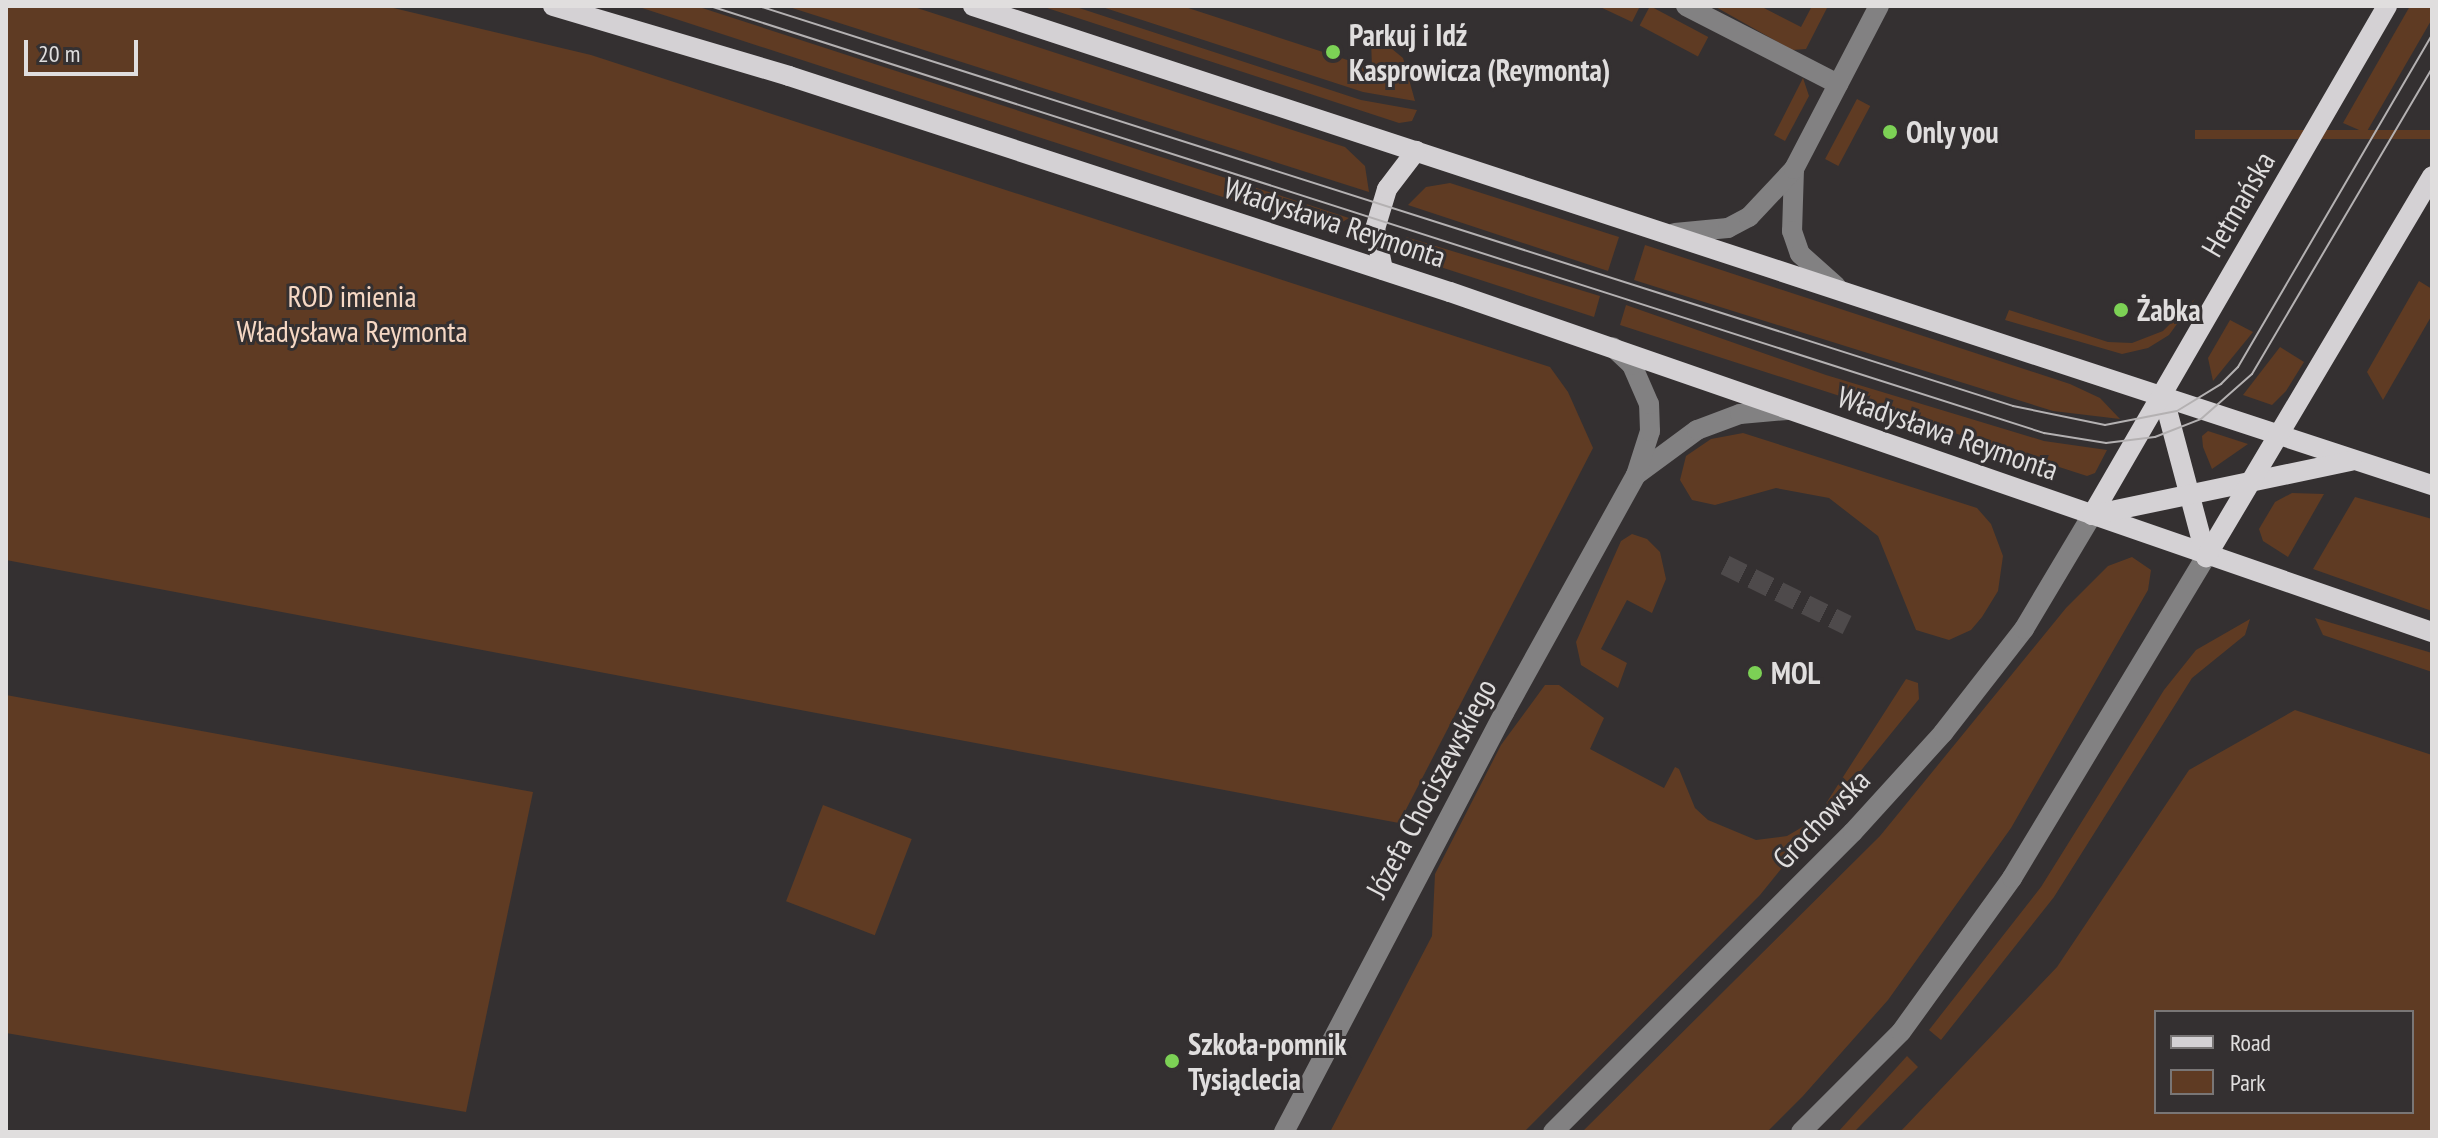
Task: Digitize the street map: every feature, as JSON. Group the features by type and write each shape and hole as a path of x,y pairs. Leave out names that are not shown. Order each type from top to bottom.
{"main road":[{"name":"Władysława Reymonta","path":"553,6 789,76 1383,270 1613,347 2206,557 2432,632"},
{"path":"973,6 1675,233 2352,461 2432,485"},
{"name":"Hetmańska","path":"2092,515 2387,6"},
{"path":"1383,270 1375,229 1387,189 1416,151"},
{"path":"2206,557 2432,176"},
{"path":"2163,395 2206,557"},
{"path":"2092,515 2352,461"}],"street":[{"path":"1686,6 1838,84"},
{"path":"1675,233 1728,228 1749,217 1794,169 1879,6"},
{"path":"1794,169 1792,231 1800,254 1836,286"},
{"name":"Józefa Chociszewskiego","path":"1284,1132 1510,701 1636,475 1650,431 1649,404 1638,374 1613,347"},
{"name":"Józefa Chociszewskiego","path":"1636,475 1667,447 1707,425 1740,414 1787,410"},
{"name":"Grochowska","path":"1553,1132 1853,832 1943,733 2024,629 2092,515"},
{"path":"1801,1132 1901,1032 2012,878 2206,557"}],"green space":[{"name":"ROD imienia Władysława Reymonta","path":"6,6 385,6 591,55 1550,367 1568,392 1593,448 1399,823 6,560"},
{"path":"636,6 696,6 1349,218 1336,226 1306,224"},
{"path":"786,6 911,6 1345,147 1365,166 1369,192"},
{"path":"1041,6 1073,6 1361,100 1417,110 1412,121 1399,123"},
{"path":"1099,6 1182,6 1372,68 1371,40 1386,44 1403,58 1415,101 1363,92"},
{"path":"1598,6 1640,6 1632,22"},
{"path":"1650,6 1708,37 1698,56 1640,25"},
{"path":"1714,6 1760,6 1801,27 1812,6 1828,6 1806,49 1792,50"},
{"path":"2410,6 2432,6 2432,19 2366,133 2343,123"},
{"path":"1803,78 1809,96 1785,141 1774,135"},
{"path":"1857,99 1870,106 1838,166 1825,159"},
{"path":"2195,130 2432,130 2432,139 2195,139"},
{"path":"1450,183 1619,237 1608,271 1408,205 1426,187"},
{"path":"1406,237 1600,296 1594,317 1425,262"},
{"path":"1645,245 2070,384 2100,398 2120,419 2053,411 1634,280"},
{"path":"2419,281 2432,289 2432,315 2383,400 2367,372"},
{"path":"2195,299 2169,335 2148,348 2122,354 2005,320 2009,310 2108,342 2132,343 2163,331"},
{"path":"1626,305 1826,375 2044,441 2107,450 2095,473 2087,476 1620,325"},
{"path":"2230,320 2253,332 2213,381 2208,358"},
{"path":"2280,347 2304,362 2286,391 2272,405 2243,395"},
{"path":"2208,431 2248,444 2212,469 2203,447 2202,436"},
{"path":"1743,433 1977,508 1991,524 2003,556 1998,591 1982,617 1971,630 1949,640 1916,630 1878,536 1829,498 1776,488 1715,505 1692,500 1680,480 1686,456 1711,439"},
{"path":"2292,493 2324,494 2288,557 2263,541 2259,529 2275,502"},
{"path":"2355,497 2432,519 2432,611 2313,569"},
{"path":"1632,534 1647,539 1660,552 1666,579 1652,613 1627,600 1601,649 1627,663 1618,688 1581,665 1576,642 1621,541"},
{"path":"2132,557 2151,570 2148,590 2011,828 1888,1000 1803,1096 1767,1132 1582,1132 1880,836 2066,608 2108,566"},
{"path":"2315,618 2432,653 2432,672 2323,635"},
{"path":"2250,619 2245,635 2192,678 2054,897 1941,1040 1929,1030 2041,887 2164,690 2196,650"},
{"path":"1906,679 1918,683 1919,699 1760,895 1524,1132 1330,1132 1432,936 1435,874 1501,745 1545,685 1559,685 1604,718 1590,749 1664,788 1675,767 1679,769 1695,808 1708,820 1756,840 1787,836 1816,819"},
{"path":"6,695 533,792 466,1112 6,1033"},
{"path":"2295,710 2432,755 2432,1132 1900,1132 2057,967 2189,770"},
{"path":"823,805 912,839 875,935 786,901"},
{"path":"1907,1056 1918,1067 1854,1132 1838,1132"}],"tunnel":[{"path":"1725,565 1847,625"}],"tram line":[{"path":"710,6 2044,433 2106,443 2155,437 2201,419 2252,374 2432,69"},
{"path":"759,6 2013,406 2105,425 2177,411 2221,384 2238,367 2432,35"}],"place":[{"name":"Parkuj i Idź Kasprowicza (Reymonta)","path":"1333,52"},
{"name":"Only you","path":"1890,132"},
{"name":"Żabka","path":"2121,310"},
{"name":"MOL","path":"1755,673"},
{"name":"Szkoła-pomnik Tysiąclecia","path":"1172,1061"}]}
